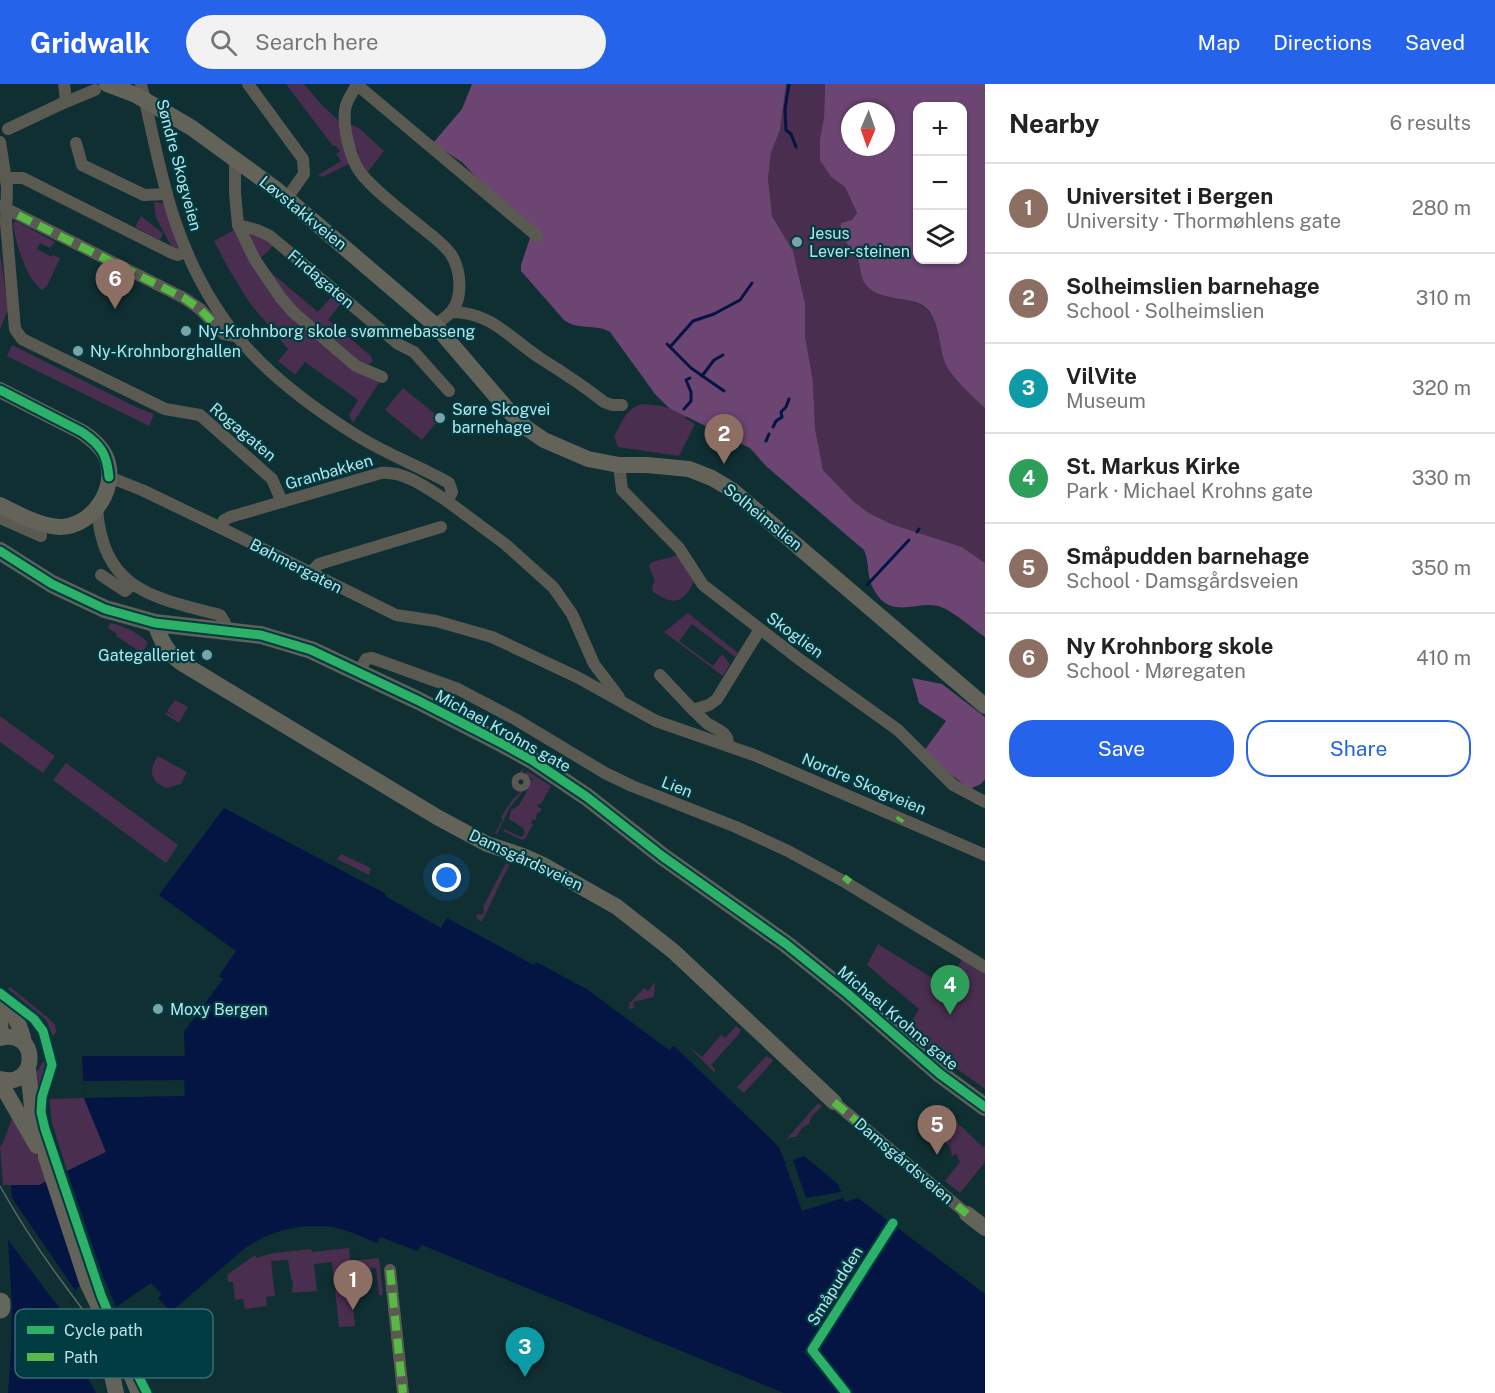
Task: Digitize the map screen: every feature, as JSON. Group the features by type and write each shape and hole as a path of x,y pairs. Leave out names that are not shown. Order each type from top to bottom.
{"main road":[{"name":"Michael Krohns gate","path":"0,551 27,570 105,609 155,623 261,635 311,650 472,727 532,760 563,780 677,867 786,944 940,1074 985,1107"}],"street":[{"path":"61,104 66,100 64,84"},
{"name":"Søndre Skogveien","path":"141,84 167,194 186,252 205,290 236,336 272,375 319,411 377,448 449,483 452,492 447,501"},
{"path":"248,84 303,159 304,174 287,198"},
{"path":"435,325 451,312 456,302 459,283 457,268 450,253 360,172 348,138 345,110 356,85 389,110 537,236"},
{"path":"8,129 101,87 145,101"},
{"name":"Løvstakkveien","path":"145,101 192,128 287,198 435,325"},
{"name":"Rogagaten","path":"0,142 6,178 3,207 17,335 165,408 200,415 272,479 282,502"},
{"path":"76,143 82,165 144,195 167,194"},
{"name":"Firdagaten","path":"235,160 238,225 255,260 280,298 356,366 382,377"},
{"path":"6,178 23,178 172,253 178,255 186,252"},
{"path":"3,207 184,298 200,309 224,334 236,336"},
{"name":"Firdagaten","path":"238,225 270,236 398,344 414,352 449,391"},
{"path":"451,312 472,314 495,323 604,402 622,405"},
{"name":"Solheimslien","path":"435,325 493,394 525,427 544,440 588,459 619,465 689,469 732,489 985,706"},
{"path":"0,390 82,432 93,440 105,455 109,477 105,495 97,508 83,520 72,525 51,526 0,505"},
{"name":"Skoglien","path":"619,465 622,490 679,548 703,585 799,659 898,730 953,785 985,802"},
{"name":"Granbakken","path":"220,528 224,520 231,517 366,477 389,473 408,478 447,501"},
{"name":"Bøhmergaten","path":"109,477 142,490 396,615 436,621 498,640 622,701"},
{"path":"447,501 505,544 553,587 572,614 591,658 622,701"},
{"path":"97,508 99,530 108,557 132,585 156,596 220,615 227,632"},
{"path":"0,518 41,536"},
{"path":"311,572 319,564 441,527"},
{"path":"101,575 125,591 132,585"},
{"name":"Damsgårdsveien","path":"155,623 160,638 173,658 437,817 487,844 543,865 617,907 673,951 834,1102 985,1228"},
{"path":"693,710 709,705 717,699 757,634"},
{"name":"Lien","path":"359,672 366,659 372,658 458,689 515,719 605,773 632,786 736,826 788,850 985,966"},
{"name":"Nordre Skogveien","path":"660,675 693,710 724,733 728,738 728,744"},
{"name":"Nordre Skogveien","path":"622,701 674,728 728,744 985,855"},
{"path":"0,1001 22,1027 24,1043 30,1054 28,1069 32,1107 45,1146 46,1157 87,1282 101,1309"},
{"path":"0,1018 1,1038 14,1037 24,1043"},
{"path":"28,1069 17,1079 0,1081 16,1112 46,1157"},
{"path":"390,1270 403,1393"},
{"path":"94,1298 94,1309"},
{"path":"113,1378 116,1393"},
{"path":"133,1378 140,1393"}],"shaded area":[{"path":"286,84 304,84 340,122 350,163 323,177 318,175 341,161 336,154 340,151 333,146"},
{"path":"472,84 786,84 780,130 771,153 768,178 772,216 793,251 805,303 805,336 813,381 815,429 823,470 853,501 869,513 891,524 962,547 985,563 985,637 944,608 930,605 896,607 880,599 872,585 864,550 767,467 750,448 669,408 655,394 610,332 575,325 564,320 521,271 530,238 463,163 433,143 462,109"},
{"path":"786,84 825,84 824,118 820,139 831,177 845,187 857,213 852,220 848,247 859,262 866,284 876,293 917,303 928,311 936,324 947,367 964,389 985,408 985,563 962,547 891,524 869,513 853,501 823,470 815,429 813,381 805,336 805,303 793,251 772,216 768,178 771,153 780,130"},
{"path":"825,84 985,84 985,408 959,383 947,367 936,325 929,311 915,302 878,294 864,282 858,260 844,238 841,228 841,223 852,220 857,213 845,187 831,177 820,160 820,139 824,118"},
{"path":"349,124 359,128 384,151 367,173 357,157 359,152 354,147"},
{"path":"154,202 166,206 179,251 175,253 156,218"},
{"path":"141,216 163,234 160,240 135,227"},
{"path":"16,221 55,242 50,248 40,243 37,249 52,257 53,255 60,258 47,286 42,290 31,278 22,260 14,231 13,223"},
{"path":"236,229 268,285 380,381 353,423 349,415 358,400 305,362 295,375 278,361 288,349 249,302 214,241"},
{"path":"247,232 261,236 274,245 258,261"},
{"path":"0,252 8,309 0,330"},
{"path":"261,264 318,312 334,294 342,302 328,320 371,356 373,361 365,367 304,319"},
{"path":"12,345 154,414 149,426 7,356"},
{"path":"403,388 440,418 422,440 385,410"},
{"path":"644,404 676,410 687,415 685,418 695,424 679,456 618,447 614,437 622,421 633,408"},
{"path":"679,555 695,581 683,597 675,601 653,592 652,586 655,581 649,566 652,562"},
{"path":"688,613 738,653 735,657 692,624 679,641 713,666 722,654 730,664 723,676 664,632"},
{"path":"110,623 130,630 144,639 148,643 142,653 116,636 117,634 108,628"},
{"path":"912,678 942,684 985,717 985,779 981,784 970,789 932,760 924,751 946,721 919,703"},
{"path":"175,700 188,707 179,723 165,714 166,712 176,717 167,711"},
{"path":"0,716 55,756 43,773 0,742"},
{"path":"158,756 187,772 181,784 167,788 157,783 152,771"},
{"path":"66,763 178,845 166,863 53,780"},
{"path":"522,769 524,770 521,776 526,779 525,781 520,778 516,783 522,786 520,789 523,791 509,809 497,834 495,833 503,819 501,817 520,793 512,788"},
{"path":"527,771 551,786 541,804 538,804 538,807 542,809 539,813 537,812 536,820 533,819 531,823 533,824 525,839 522,840 503,831 504,829 521,837 525,834 523,828 509,819 511,810 519,805 527,791 529,780 534,780 525,774"},
{"path":"224,808 386,894 385,896 441,928 447,918 534,965 536,962 588,990 669,1050 674,1046 779,1147 785,1162 804,1156 838,1184 845,1202 858,1198 985,1294 985,1393 784,1393 422,1245 417,1251 380,1237 377,1243 342,1229 313,1226 276,1232 254,1242 174,1309 168,1309 158,1298 162,1294 151,1283 116,1307 103,1276 82,1283 76,1289 69,1309 15,1309 15,1378 88,1378 96,1393 0,1393 0,1185 39,1185 106,1152 84,1098 82,1056 185,1056 184,1032 223,979 219,976 236,951 159,895"},
{"path":"341,854 371,868 369,875 337,859"},
{"path":"506,863 509,867 481,922 476,917 477,914 484,913 483,907"},
{"path":"878,944 945,986 963,958 985,972 985,1089 920,1042 912,1021 919,1009 867,965"},
{"path":"655,982 654,997 633,1002 634,1008 628,1009 629,1004 644,988 648,991"},
{"path":"10,987 55,1025 56,1032 53,1037 46,1020 8,989"},
{"path":"736,1026 741,1030 711,1065 716,1070 714,1072 688,1046 702,1057 721,1035 725,1038"},
{"path":"47,1055 48,1067 38,1101 35,1075"},
{"path":"766,1056 773,1061 744,1093 737,1087"},
{"path":"84,1098 106,1152 67,1171 52,1123 49,1099"},
{"path":"818,1103 822,1106 811,1117 809,1124 802,1128 796,1137 785,1141"},
{"path":"951,1117 983,1147 985,1146 985,1162 960,1193 945,1181 960,1162 956,1154 952,1156 950,1146 932,1137"},
{"path":"12,1118 33,1145 47,1181 39,1185 3,1185 0,1147"},
{"path":"349,1248 350,1261 379,1258 383,1295 379,1295 376,1268 358,1270 359,1286 351,1287 355,1326 339,1327 335,1290 337,1290 334,1284 332,1262 314,1264 317,1291 292,1293 293,1280 288,1260 271,1261 275,1296 266,1297 267,1306 245,1309 243,1299 235,1300 233,1282 228,1282 227,1275 255,1255 256,1258 273,1253"}],"pier":[{"path":"184,1080 185,1096 84,1098 83,1081"},
{"path":"801,1154 804,1156 793,1160 806,1198 841,1192 843,1198 802,1211 785,1163"},
{"path":"67,1171 103,1276 82,1283 47,1181"},
{"path":"0,1182 1,1185 11,1185 12,1198 75,1290 69,1309 60,1309 8,1240 12,1304 11,1351 8,1393 0,1393"},
{"path":"889,1220 896,1225 818,1348 851,1393 838,1393 804,1352"}],"waterway":[{"path":"789,84 785,109 786,130 791,134 796,147"},
{"path":"671,346 693,321 714,314 740,300 752,283"},
{"path":"667,344 691,368 724,391"},
{"path":"702,376 714,360 723,355"},
{"path":"684,409 691,401 691,392 686,380 690,378"},
{"path":"773,427 782,417 781,412 789,399"},
{"path":"766,441 769,434"},
{"path":"867,585 909,540"}],"tram line":[{"path":"0,1186 38,1248 82,1309"},
{"path":"125,1378 131,1393"}],"marked path":[{"path":"18,215 184,298 200,309 217,327"},
{"path":"845,882 849,877"},
{"path":"834,1102 967,1214"},
{"path":"390,1270 403,1393"}],"cycle path":[{"path":"0,390 89,437 105,456 109,477"},
{"path":"0,551 52,584 105,609 155,623 261,635 311,650 419,701 532,760 587,797 662,856 786,944 940,1074 985,1107"},
{"path":"0,993 34,1019 43,1031 52,1065 42,1097 41,1112 107,1309"},
{"name":"Småpudden","path":"846,1393 812,1350 893,1223"},
{"path":"139,1378 147,1393"}],"place":[{"name":"Jesus Lever-steinen","path":"797,242"},
{"name":"Ny Krohnborg skole","path":"115,309"},
{"name":"Ny-Krohnborg skole svømmebasseng","path":"186,331"},
{"name":"Ny-Krohnborghallen","path":"78,351"},
{"name":"Søre Skogvei barnehage","path":"440,418"},
{"name":"Solheimslien barnehage","path":"724,464"},
{"name":"Gategalleriet","path":"207,655"},
{"name":"Moxy Bergen","path":"158,1009"},
{"name":"St. Markus Kirke","path":"950,1015"},
{"name":"Småpudden barnehage","path":"937,1155"},
{"name":"Universitet i Bergen","path":"353,1310"},
{"name":"VilVite","path":"525,1377"}]}
